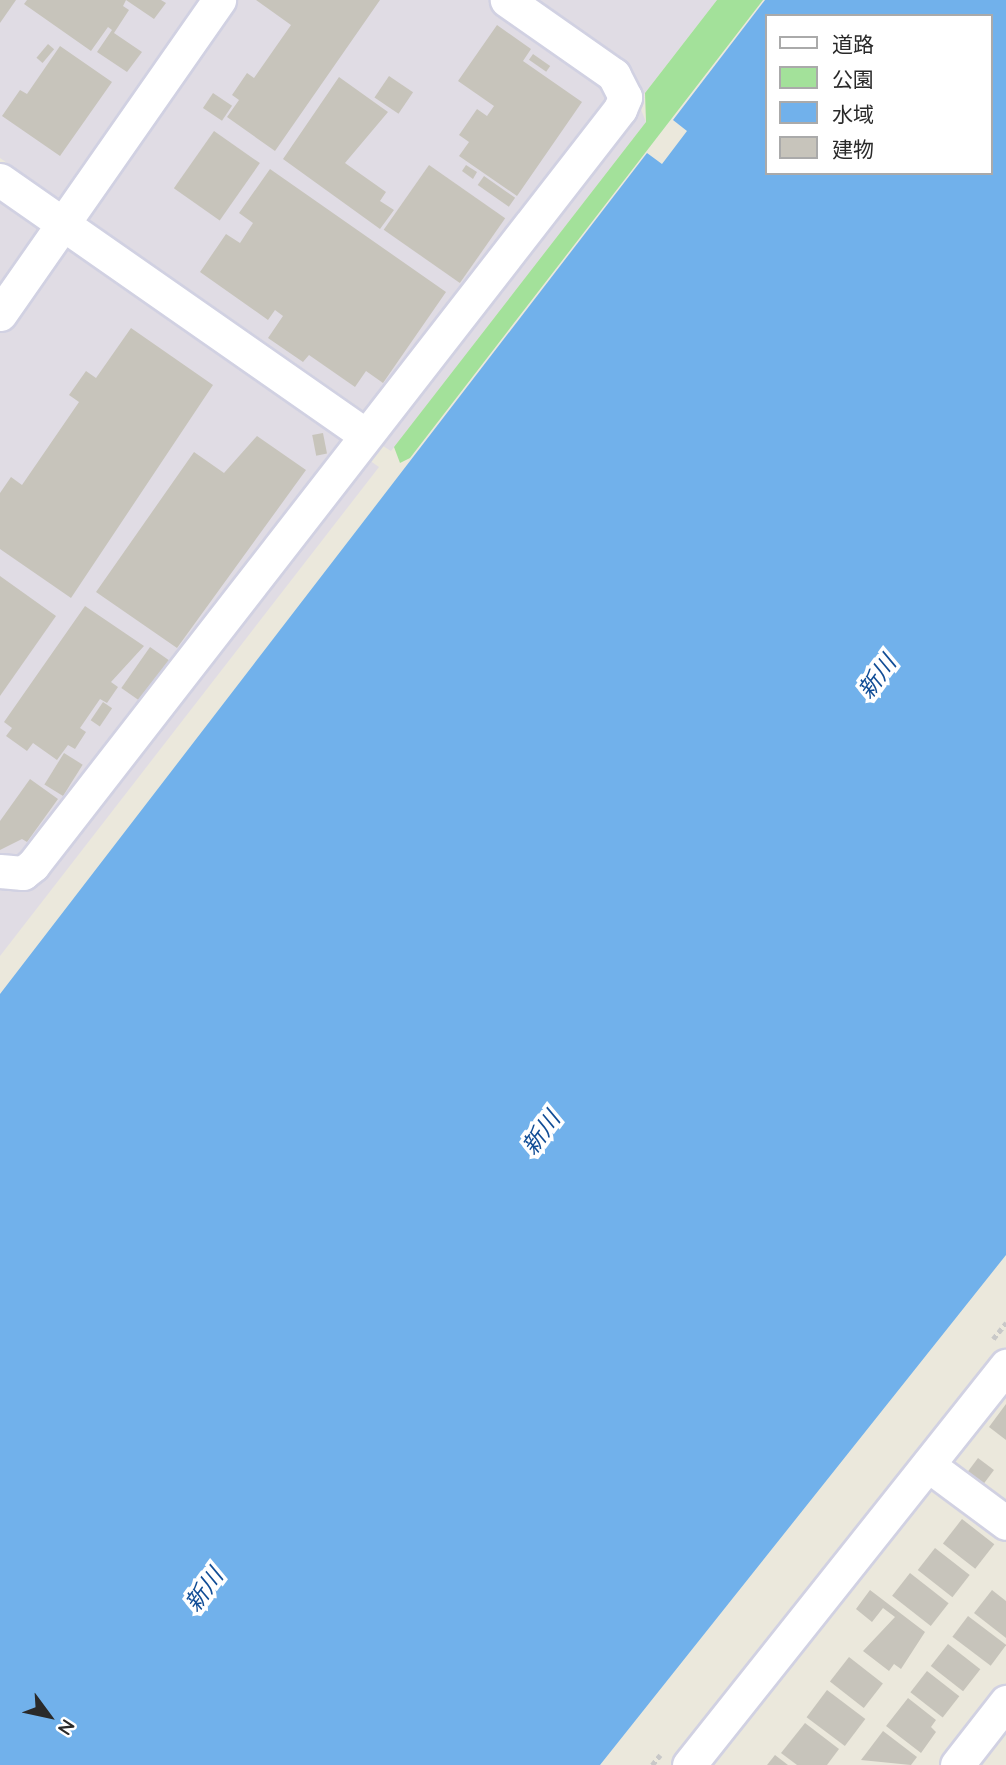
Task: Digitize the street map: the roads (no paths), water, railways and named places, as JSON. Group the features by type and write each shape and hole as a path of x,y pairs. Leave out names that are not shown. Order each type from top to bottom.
{"street":[{"path":"0,314 219,0"},
{"path":"0,872 23,873 33,865 620,108 625,97 614,75 507,0"},
{"path":"0,180 366,435"},
{"path":"689,1765 1006,1366"},
{"path":"928,1465 1006,1523"},
{"path":"957,1765 1006,1702"}],"water":[{"name":"新川","path":"765,0 1006,0 1006,1255 600,1765 0,1765 0,994 647,153 662,164 687,131 673,120"}]}
